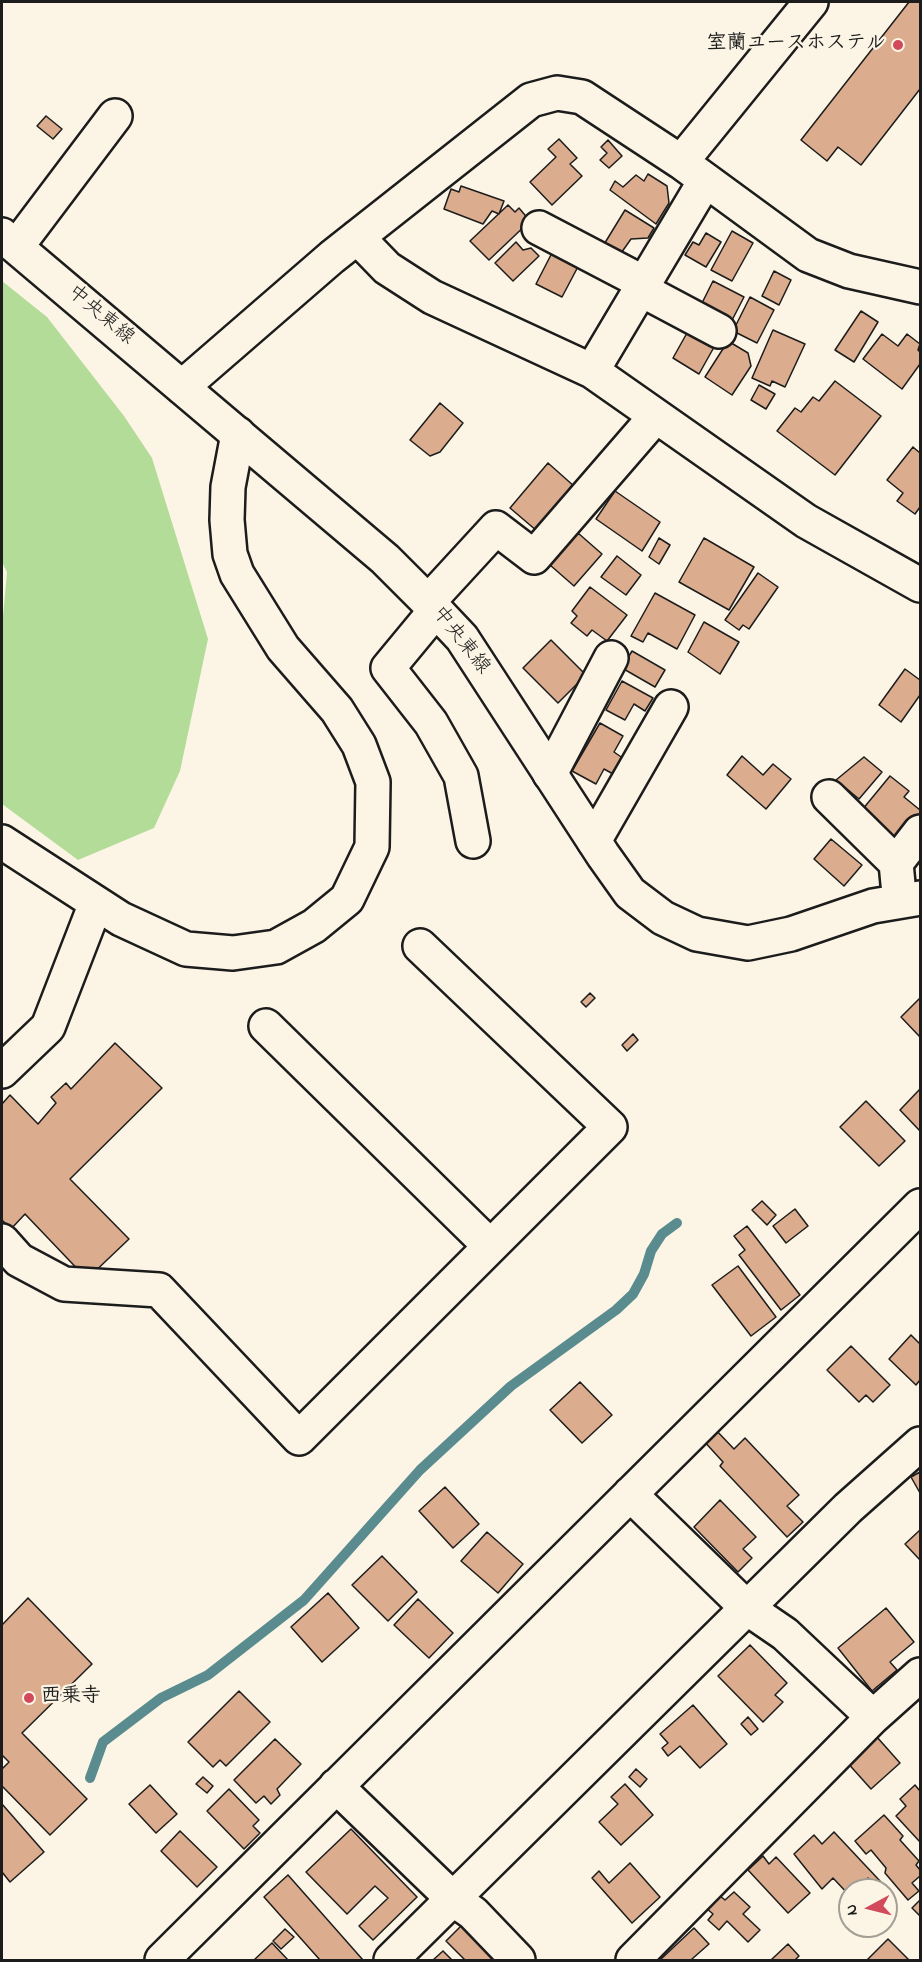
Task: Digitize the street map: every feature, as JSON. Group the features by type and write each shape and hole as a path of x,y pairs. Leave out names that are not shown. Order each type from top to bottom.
{"street":[{"path":"592,371 642,286 693,172 811,2"},
{"path":"183,387 264,314 357,237 531,100 556,93 582,97 693,172 808,255 849,271 921,287"},
{"path":"9,240 115,116"},
{"path":"538,228 719,331"},
{"path":"357,237 387,268 432,297 592,371 806,521 921,585"},
{"name":"中央東線","path":"9,240 385,559 432,606 462,638 630,893 663,918 697,934 748,943 791,934 873,906 910,899"},
{"path":"473,841 461,776 431,723 387,668 432,606 496,528 534,557 656,416"},
{"path":"2,842 121,919 186,949 233,952 276,947 314,926 347,899 372,847 373,782 358,745 337,710 283,648 237,574 230,554 227,520 228,487 238,434"},
{"path":"550,774 611,658"},
{"path":"594,841 671,706"},
{"path":"828,797 896,863 910,899"},
{"path":"896,863 921,832"},
{"path":"2,1071 48,1027 96,903"},
{"path":"2,1241 19,1260 64,1284 159,1290 299,1438 610,1127 420,946"},
{"path":"266,1026 490,1246"},
{"path":"162,1960 921,1206"},
{"path":"391,1960 848,1508 921,1444"},
{"path":"630,1494 747,1608 785,1634 873,1717"},
{"path":"633,1960 873,1717 921,1675"},
{"path":"336,1786 453,1899 473,1913 518,1960"}],"green space":[{"path":"2,281 47,317 124,416 152,458 208,639 180,771 154,828 78,860 2,804 2,628 7,572 2,562"}],"building":[{"name":"室蘭ユースホステル","path":"909,2 920,2 920,89 861,165 838,147 827,161 801,140"},
{"path":"46,116 62,129 53,139 37,126"},
{"path":"559,139 577,158 570,164 582,176 552,205 530,182 556,157 548,149"},
{"path":"608,140 622,156 609,168 600,160 607,153 601,147"},
{"path":"648,174 667,186 669,203 656,224 610,190 615,181 623,187 636,175 644,181"},
{"path":"461,186 504,201 499,214 492,211 483,224 444,209 451,189 459,192"},
{"path":"508,205 515,212 519,208 530,221 489,260 470,241"},
{"path":"625,210 654,228 648,238 631,239 619,256 603,246"},
{"path":"732,231 753,243 732,281 711,270"},
{"path":"706,233 721,242 706,267 685,255 693,242 699,245"},
{"path":"516,242 523,250 531,248 539,256 513,281 495,263"},
{"path":"555,247 581,261 562,297 536,284"},
{"path":"774,271 791,280 779,305 762,296"},
{"path":"713,281 744,297 729,326 699,309"},
{"path":"750,297 774,310 757,343 733,331"},
{"path":"861,311 878,322 854,362 835,350"},
{"path":"692,324 718,340 699,374 673,358"},
{"path":"773,330 805,344 785,387 772,381 770,386 752,378"},
{"path":"882,334 898,346 907,334 920,344 918,350 920,364 902,389 863,359"},
{"path":"728,341 748,353 751,366 732,395 705,377"},
{"path":"835,381 881,416 835,475 777,431 795,408 801,412 813,397 819,401"},
{"path":"759,385 775,394 766,409 751,400"},
{"path":"440,403 463,423 440,452 430,456 410,440"},
{"path":"913,447 920,453 920,507 915,514 897,501 903,493 887,480"},
{"path":"548,463 575,487 537,531 510,508"},
{"path":"615,491 660,522 642,551 596,519"},
{"path":"578,533 602,554 574,586 550,565"},
{"path":"659,538 670,545 659,564 649,557"},
{"path":"704,538 754,567 729,610 679,582"},
{"path":"617,556 641,575 626,595 601,577"},
{"path":"758,573 778,587 749,629 743,625 739,630 725,620"},
{"path":"590,587 627,615 607,641 592,630 587,636 571,623 577,616 572,611"},
{"path":"655,593 695,615 677,649 648,633 643,642 631,636"},
{"path":"704,622 739,642 720,674 688,652"},
{"path":"551,640 586,675 558,703 523,668"},
{"path":"632,651 665,670 655,687 622,668"},
{"path":"905,669 920,680 920,695 901,722 879,705"},
{"path":"622,681 653,698 645,711 634,704 625,720 606,710"},
{"path":"600,723 623,736 614,752 624,759 615,775 604,769 596,784 572,771"},
{"path":"742,756 763,775 773,764 791,779 766,809 727,775"},
{"path":"864,757 882,772 859,799 836,780"},
{"path":"890,776 909,791 904,797 920,810 920,816 899,842 862,810"},
{"path":"831,839 862,865 844,886 814,859"},
{"path":"590,993 595,998 586,1007 581,1002"},
{"path":"920,998 920,1037 901,1017"},
{"path":"633,1034 638,1040 627,1051 622,1045"},
{"path":"115,1043 162,1088 70,1179 129,1239 87,1279 25,1214 11,1229 2,1220 2,1104 10,1095 38,1124 56,1103 51,1097 66,1083 71,1089"},
{"path":"920,1089 920,1131 900,1110"},
{"path":"866,1101 905,1141 879,1166 840,1127"},
{"path":"762,1201 776,1215 767,1225 752,1210"},
{"path":"795,1209 808,1226 786,1243 773,1226"},
{"path":"747,1226 800,1295 781,1310 739,1255 745,1250 734,1236"},
{"path":"738,1266 776,1317 751,1336 712,1285"},
{"path":"911,1335 920,1344 920,1380 916,1385 889,1359"},
{"path":"851,1346 890,1385 873,1402 866,1395 859,1402 827,1370"},
{"path":"580,1382 612,1415 582,1443 550,1410"},
{"path":"714,1428 734,1449 745,1438 799,1495 787,1506 803,1522 787,1537 720,1466 723,1462 702,1439"},
{"path":"920,1472 920,1493 911,1477"},
{"path":"445,1487 479,1524 453,1548 419,1511"},
{"path":"720,1500 756,1537 743,1549 752,1558 738,1572 694,1527"},
{"path":"920,1530 920,1560 905,1544"},
{"path":"487,1532 523,1564 498,1593 461,1561"},
{"path":"382,1556 417,1592 388,1621 352,1585"},
{"path":"328,1593 359,1628 322,1662 291,1627"},
{"name":"西乗寺","path":"28,1598 92,1664 22,1733 87,1799 50,1835 2,1786 2,1769 9,1762 2,1755 2,1625"},
{"path":"418,1599 453,1633 429,1658 394,1625"},
{"path":"886,1608 914,1642 890,1662 897,1670 872,1691 838,1648"},
{"path":"750,1645 787,1683 775,1695 783,1702 763,1722 718,1676"},
{"path":"239,1691 270,1722 226,1766 220,1760 213,1767 188,1742"},
{"path":"693,1705 727,1744 700,1768 680,1746 668,1756 662,1748 668,1743 660,1734"},
{"path":"748,1717 758,1729 751,1735 741,1724"},
{"path":"876,1736 900,1763 871,1789 845,1760"},
{"path":"275,1739 301,1764 277,1789 280,1795 271,1804 264,1796 256,1803 234,1780"},
{"path":"636,1769 647,1779 640,1787 629,1777"},
{"path":"203,1777 213,1786 207,1793 196,1784"},
{"path":"625,1784 653,1815 621,1845 599,1822 618,1804 611,1797"},
{"path":"150,1785 177,1814 156,1833 129,1804"},
{"path":"915,1785 920,1791 920,1842 896,1816 906,1806 900,1799"},
{"path":"229,1789 259,1820 253,1826 260,1833 244,1849 207,1811"},
{"path":"2,1804 44,1852 10,1882 2,1872"},
{"path":"884,1815 903,1836 900,1840 919,1861 916,1865 920,1870 920,1876 912,1883 919,1891 908,1900 898,1888 898,1878 889,1878 885,1873 886,1868 871,1850 866,1854 855,1841"},
{"path":"351,1829 417,1897 373,1940 359,1926 388,1898 375,1886 347,1914 306,1872"},
{"path":"180,1831 217,1867 197,1887 161,1851"},
{"path":"834,1832 877,1878 838,1878 838,1883 833,1878 822,1889 794,1854 814,1835 822,1844"},
{"path":"763,1856 769,1864 776,1857 810,1893 788,1913 748,1870"},
{"path":"630,1863 660,1897 632,1923 592,1878 599,1871 609,1883"},
{"path":"288,1875 363,1960 320,1960 264,1897"},
{"path":"734,1892 750,1907 743,1914 760,1930 748,1942 727,1921 719,1930 708,1920 713,1914 706,1908 719,1895 725,1900"},
{"path":"920,1900 920,1916 912,1908"},
{"path":"465,1922 502,1960 465,1960 446,1941"},
{"path":"694,1928 709,1944 692,1959 694,1960 660,1960"},
{"path":"285,1929 294,1937 281,1949 273,1941"},
{"path":"888,1939 909,1960 867,1960"},
{"path":"272,1943 288,1960 254,1960"},
{"path":"788,1944 799,1956 795,1960 771,1960"},
{"path":"443,1951 452,1960 433,1960"}],"waterway":[{"path":"90,1778 103,1742 161,1698 208,1675 304,1600 420,1470 511,1386 616,1310 633,1294 644,1274 651,1251 662,1234 677,1223"}],"place":[{"name":"室蘭ユースホステル","path":"898,45"},
{"name":"西乗寺","path":"29,1698"}]}
